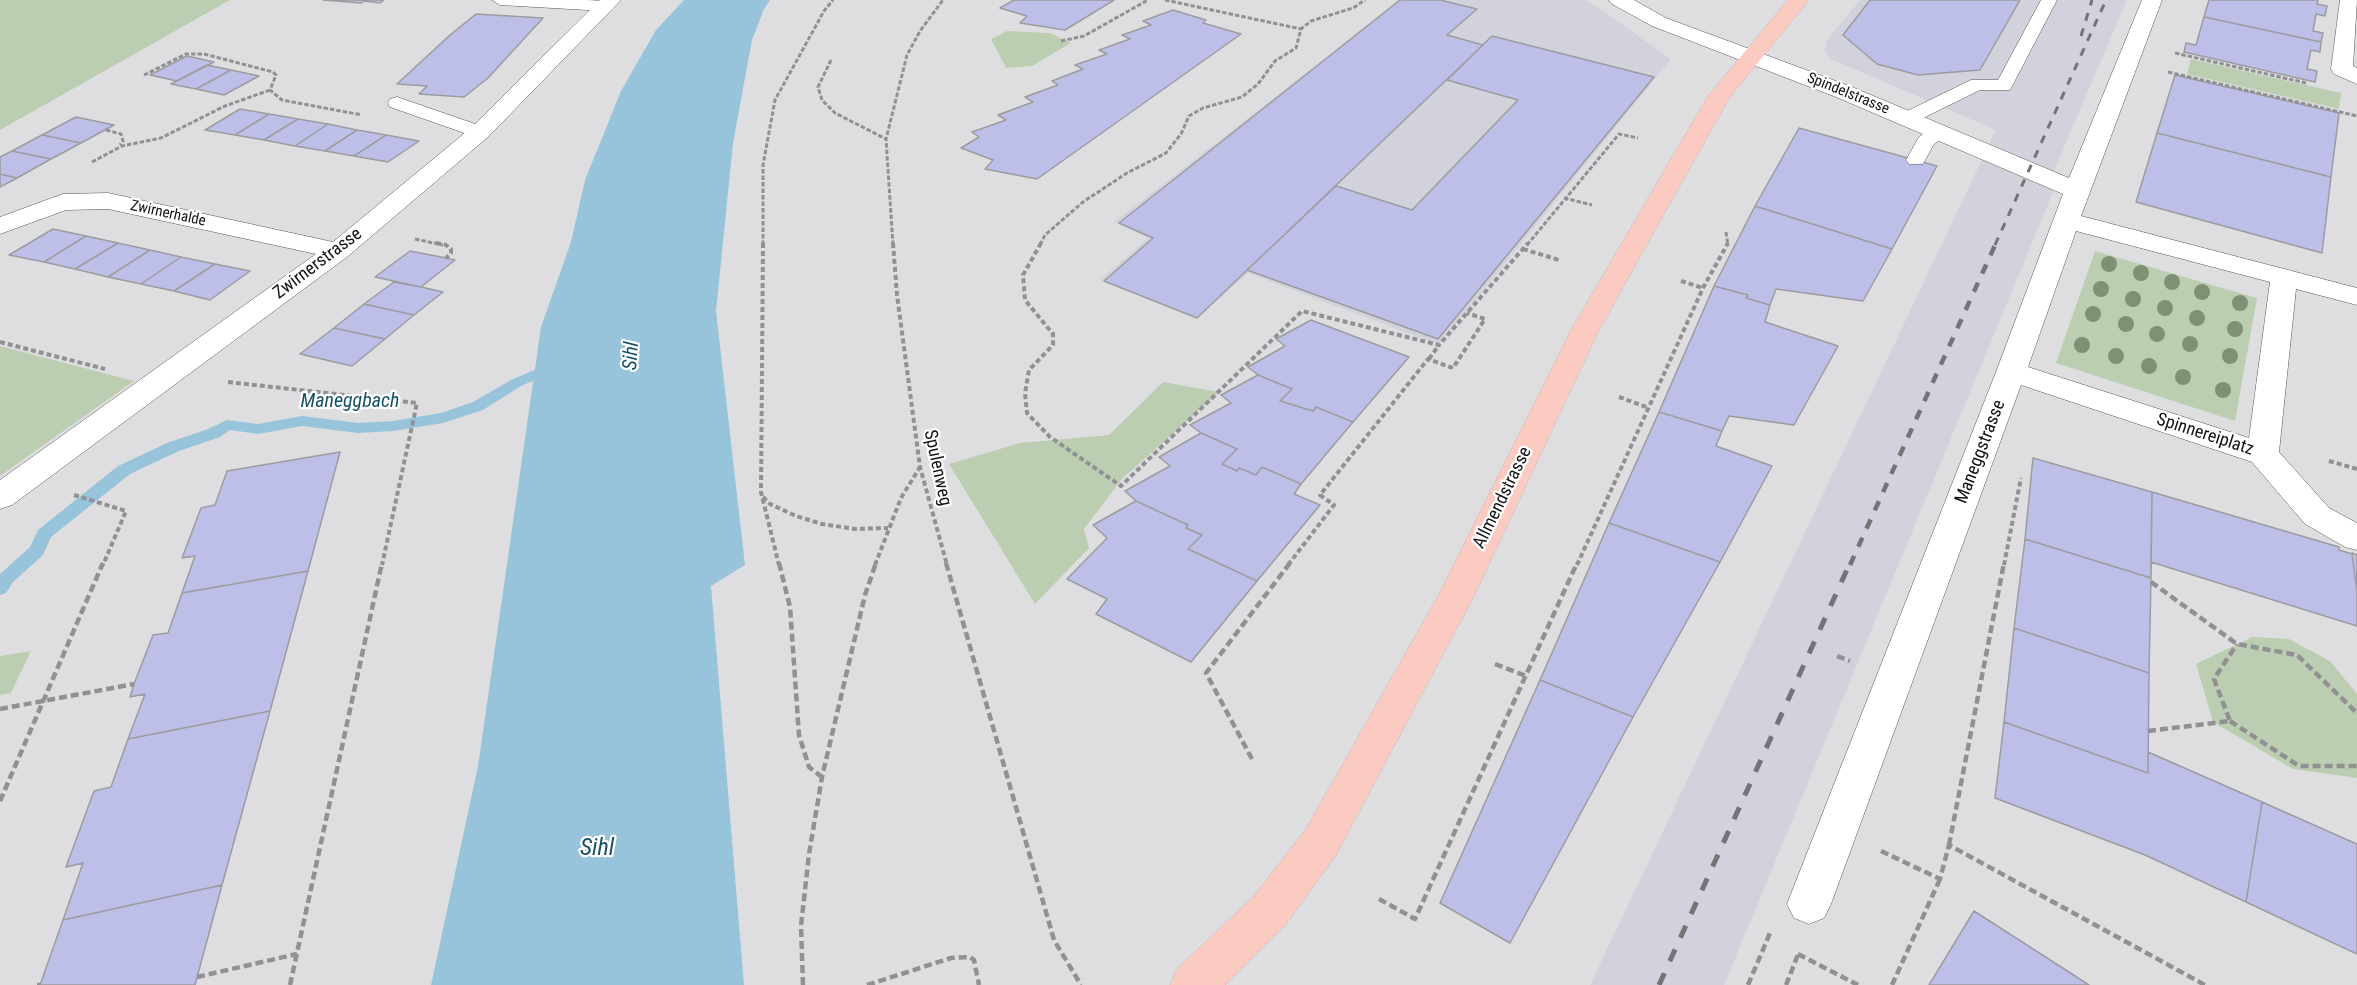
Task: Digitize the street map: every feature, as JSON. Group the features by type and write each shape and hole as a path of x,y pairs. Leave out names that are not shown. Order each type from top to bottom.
{"main road":[{"name":"Allmendstrasse","path":"1193,985 1270,910 1322,842 1455,598 1585,330 1719,96 1799,0"}],"street":[{"name":"Spindelstrasse","path":"1618,0 1659,22 1908,118 2077,191"},
{"name":"Maneggstrasse","path":"1809,904 2011,372 2077,191 2152,0"},
{"path":"2350,0 2342,69 2357,77"},
{"name":"Zwirnerstrasse","path":"0,497 338,251 480,132 608,3"},
{"name":"Zwirnerhalde","path":"0,226 63,202 108,201 338,251"},
{"path":"2066,220 2357,297"},
{"name":"Spinnereiplatz","path":"2011,372 2263,454 2284,278"},
{"path":"2263,454 2317,516 2357,538"}],"lane":[{"path":"500,0 608,3"},
{"path":"1908,118 1977,84 2004,86 2049,0"},
{"path":"397,103 480,132"},
{"path":"1916,160 1926,141 1939,131"}],"path":[{"path":"822,777 809,767 799,735 790,607 761,495 764,165 775,100 824,11 833,0"},
{"name":"Spulenweg","path":"943,0 925,23 907,55 886,139 897,295 920,466 964,629 1054,940 1082,985"},
{"path":"1061,41 1084,36 1148,0"},
{"path":"1165,0 1301,29"},
{"path":"1365,0 1353,8 1311,21 1301,29 1296,48 1275,61 1258,84 1242,97 1203,108 1189,116 1181,134 1166,153 1127,173 1083,202 1045,236 1023,275 1023,283 1025,300 1053,334 1053,345 1029,370 1025,393 1028,413 1050,437 1121,486 1302,311 1439,345"},
{"path":"2175,53 2312,84"},
{"path":"63,202 77,170 117,148 161,138 231,103 270,90 276,75 273,72 204,54 186,54 144,75"},
{"path":"831,60 818,87 822,100 835,113 886,139"},
{"path":"2168,72 2357,116"},
{"path":"270,90 282,100 370,116"},
{"path":"106,130 121,134 123,141 117,148"},
{"path":"1252,759 1206,673 1334,505 1320,495 1439,345 1619,134 1638,138"},
{"path":"1564,198 1592,205"},
{"path":"1380,899 1415,919 1703,288 1728,244 1726,232"},
{"path":"1523,249 1559,260"},
{"path":"1681,281 1703,288"},
{"path":"1428,359 1454,368 1485,320 1467,313"},
{"path":"0,342 111,371"},
{"path":"159,382 194,379 417,403 290,985"},
{"path":"1618,397 1649,408"},
{"path":"2322,459 2357,469"},
{"path":"803,985 801,926 809,854 822,777 865,595 888,528 901,498 920,466"},
{"path":"1892,985 1940,879 1949,845 2022,474"},
{"path":"0,801 126,511 65,492"},
{"path":"761,495 770,504 822,524 855,529 888,528"},
{"path":"2151,582 2237,644 2296,655 2357,713"},
{"path":"2237,644 2214,679 2230,721 2300,766 2357,766"},
{"path":"1495,664 1526,676"},
{"path":"0,709 134,684"},
{"path":"2148,731 2230,721"},
{"path":"1836,829 1940,879"},
{"path":"1949,845 2205,985"},
{"path":"197,977 297,954"},
{"path":"1786,985 1798,954 1858,985"},
{"path":"867,985 951,958 970,957 974,960 979,985"}],"shaded area":[{"path":"1400,0 1587,0 1671,59 1439,345 1248,273 1197,318 1100,280 1148,238 1114,222"},
{"path":"1860,0 2127,0 2047,187 2054,190 1724,985 1590,985 1996,130 1831,59 1825,51 1827,40"}],"green space":[{"path":"0,0 230,0 0,130"},
{"path":"1007,31 1050,33 1071,43 1032,66 1006,68 991,39"},
{"path":"2191,59 2341,93 2339,109 2187,74"},
{"path":"2095,251 2257,298 2235,421 2056,363"},
{"path":"0,346 134,381 0,476"},
{"path":"1163,382 1219,392 1122,479 1084,529 1089,548 1035,604 949,464 1020,443 1109,435"},
{"path":"2252,637 2289,639 2330,661 2357,694 2357,778 2293,769 2213,722 2196,664"},
{"path":"31,651 11,693 0,695 0,656"}],"water":[{"name":"Sihl","path":"684,0 770,0 752,40 733,143 716,311 745,565 711,586 744,985 431,985 478,766 541,327 571,242 585,180 621,91 656,30"}],"building":[{"path":"323,0 384,0 380,3 364,1 361,3"},
{"path":"1014,0 1114,0 1065,30 1020,23 1027,16 1000,8"},
{"path":"1400,0 1440,0 1477,9 1447,35 1483,45 1197,318 1104,281 1153,238 1119,223"},
{"path":"1870,0 2020,0 1980,70 1918,75 1877,64 1843,35"},
{"path":"2209,0 2318,0 2317,4 2327,6 2325,16 2316,14 2313,31 2323,33 2321,42 2204,17"},
{"path":"1173,10 1206,20 1203,23 1241,34 1037,179 985,169 993,160 961,148 979,137 972,132 1006,120 998,115 1033,102 1025,97 1058,85 1052,81 1083,69 1075,65 1107,54 1099,50 1130,39 1122,35 1151,25 1143,21"},
{"path":"476,14 543,18 488,78 464,97 419,94 427,86 397,84 450,35"},
{"path":"2204,17 2321,42 2320,52 2311,50 2307,69 2317,71 2315,82 2184,52 2186,43 2196,45"},
{"path":"1492,36 1654,77 1438,339 1247,270 1336,186 1412,210 1518,100 1447,80"},
{"path":"187,56 214,62 177,81 150,75"},
{"path":"207,65 231,70 196,89 171,84"},
{"path":"231,70 259,76 224,95 196,89"},
{"path":"2175,75 2339,113 2331,177 2157,133"},
{"path":"240,109 269,114 235,135 205,130"},
{"path":"269,114 298,119 264,140 235,135"},
{"path":"76,117 114,125 81,143 42,135"},
{"path":"298,119 328,124 295,146 264,140"},
{"path":"328,124 357,130 325,151 295,146"},
{"path":"1799,128 1937,166 1892,249 1755,206"},
{"path":"357,130 386,135 354,156 325,151"},
{"path":"2157,133 2331,177 2322,253 2136,202"},
{"path":"42,135 81,143 51,159 12,151"},
{"path":"386,135 419,141 388,162 354,156"},
{"path":"12,151 51,159 17,178 0,174 0,157"},
{"path":"0,174 17,178 0,187"},
{"path":"1755,206 1892,249 1863,301 1776,289 1770,305 1746,298 1748,295 1714,286"},
{"path":"53,229 86,236 44,262 9,255"},
{"path":"86,236 118,243 75,269 44,262"},
{"path":"118,243 150,250 108,277 75,269"},
{"path":"150,250 181,257 141,284 108,277"},
{"path":"410,251 455,260 421,287 375,277"},
{"path":"181,257 215,264 174,291 141,284"},
{"path":"215,264 250,271 210,300 174,291"},
{"path":"394,282 443,292 414,315 364,304"},
{"path":"1714,286 1748,295 1746,298 1770,305 1765,322 1838,346 1794,425 1729,416 1722,431 1659,412"},
{"path":"364,304 414,315 385,339 334,328"},
{"path":"1311,320 1409,357 1353,422 1316,407 1313,411 1280,401 1292,389 1258,375 1248,367 1285,346 1276,339"},
{"path":"334,328 385,339 352,366 300,354"},
{"path":"1258,375 1292,389 1280,401 1313,411 1316,407 1353,422 1301,484 1262,467 1256,475 1239,468 1237,471 1222,464 1237,449 1201,433 1190,425 1231,403 1221,395"},
{"path":"1659,412 1722,431 1716,446 1772,466 1720,562 1609,523"},
{"path":"1201,433 1237,449 1222,464 1237,471 1239,468 1256,475 1262,467 1301,484 1294,494 1320,505 1257,581 1188,549 1202,535 1186,528 1188,525 1136,501 1125,491 1170,466 1159,457"},
{"path":"340,452 308,571 182,593 195,556 182,558 201,508 215,505 227,471"},
{"path":"2033,458 2152,492 2151,578 2025,539"},
{"path":"2152,492 2339,547 2339,550 2352,554 2357,591 2357,626 2151,562"},
{"path":"1136,501 1188,525 1186,528 1202,535 1188,549 1257,581 1191,662 1096,614 1107,599 1067,579 1107,538 1093,525"},
{"path":"1609,523 1720,562 1633,717 1540,680"},
{"path":"2025,539 2151,578 2149,673 2014,628"},
{"path":"2352,554 2357,555 2357,591"},
{"path":"308,571 270,711 128,739 145,694 130,697 134,684 153,635 168,633 182,593"},
{"path":"2014,628 2149,673 2148,773 2004,722"},
{"path":"1540,680 1633,717 1510,943 1440,903"},
{"path":"270,711 222,885 63,920 83,863 66,867 94,791 111,787 128,739"},
{"path":"2004,722 2148,773 2148,752 2262,802 2246,902 2145,855 1995,798"},
{"path":"2262,802 2357,844 2357,954 2246,902"},
{"path":"222,885 195,985 40,985 63,920"},
{"path":"1974,911 2089,985 1929,985"}],"waterway":[{"name":"Maneggbach","path":"0,588 7,577 37,551 44,534 124,470 173,447 214,433 227,425 258,429 302,421 358,428 393,426 443,418 478,406 516,383 553,367"}],"railway":[{"path":"2081,36 2092,0"},
{"path":"1995,245 2106,0"},
{"path":"1850,565 1996,243"},
{"path":"1659,985 1850,563"}]}
